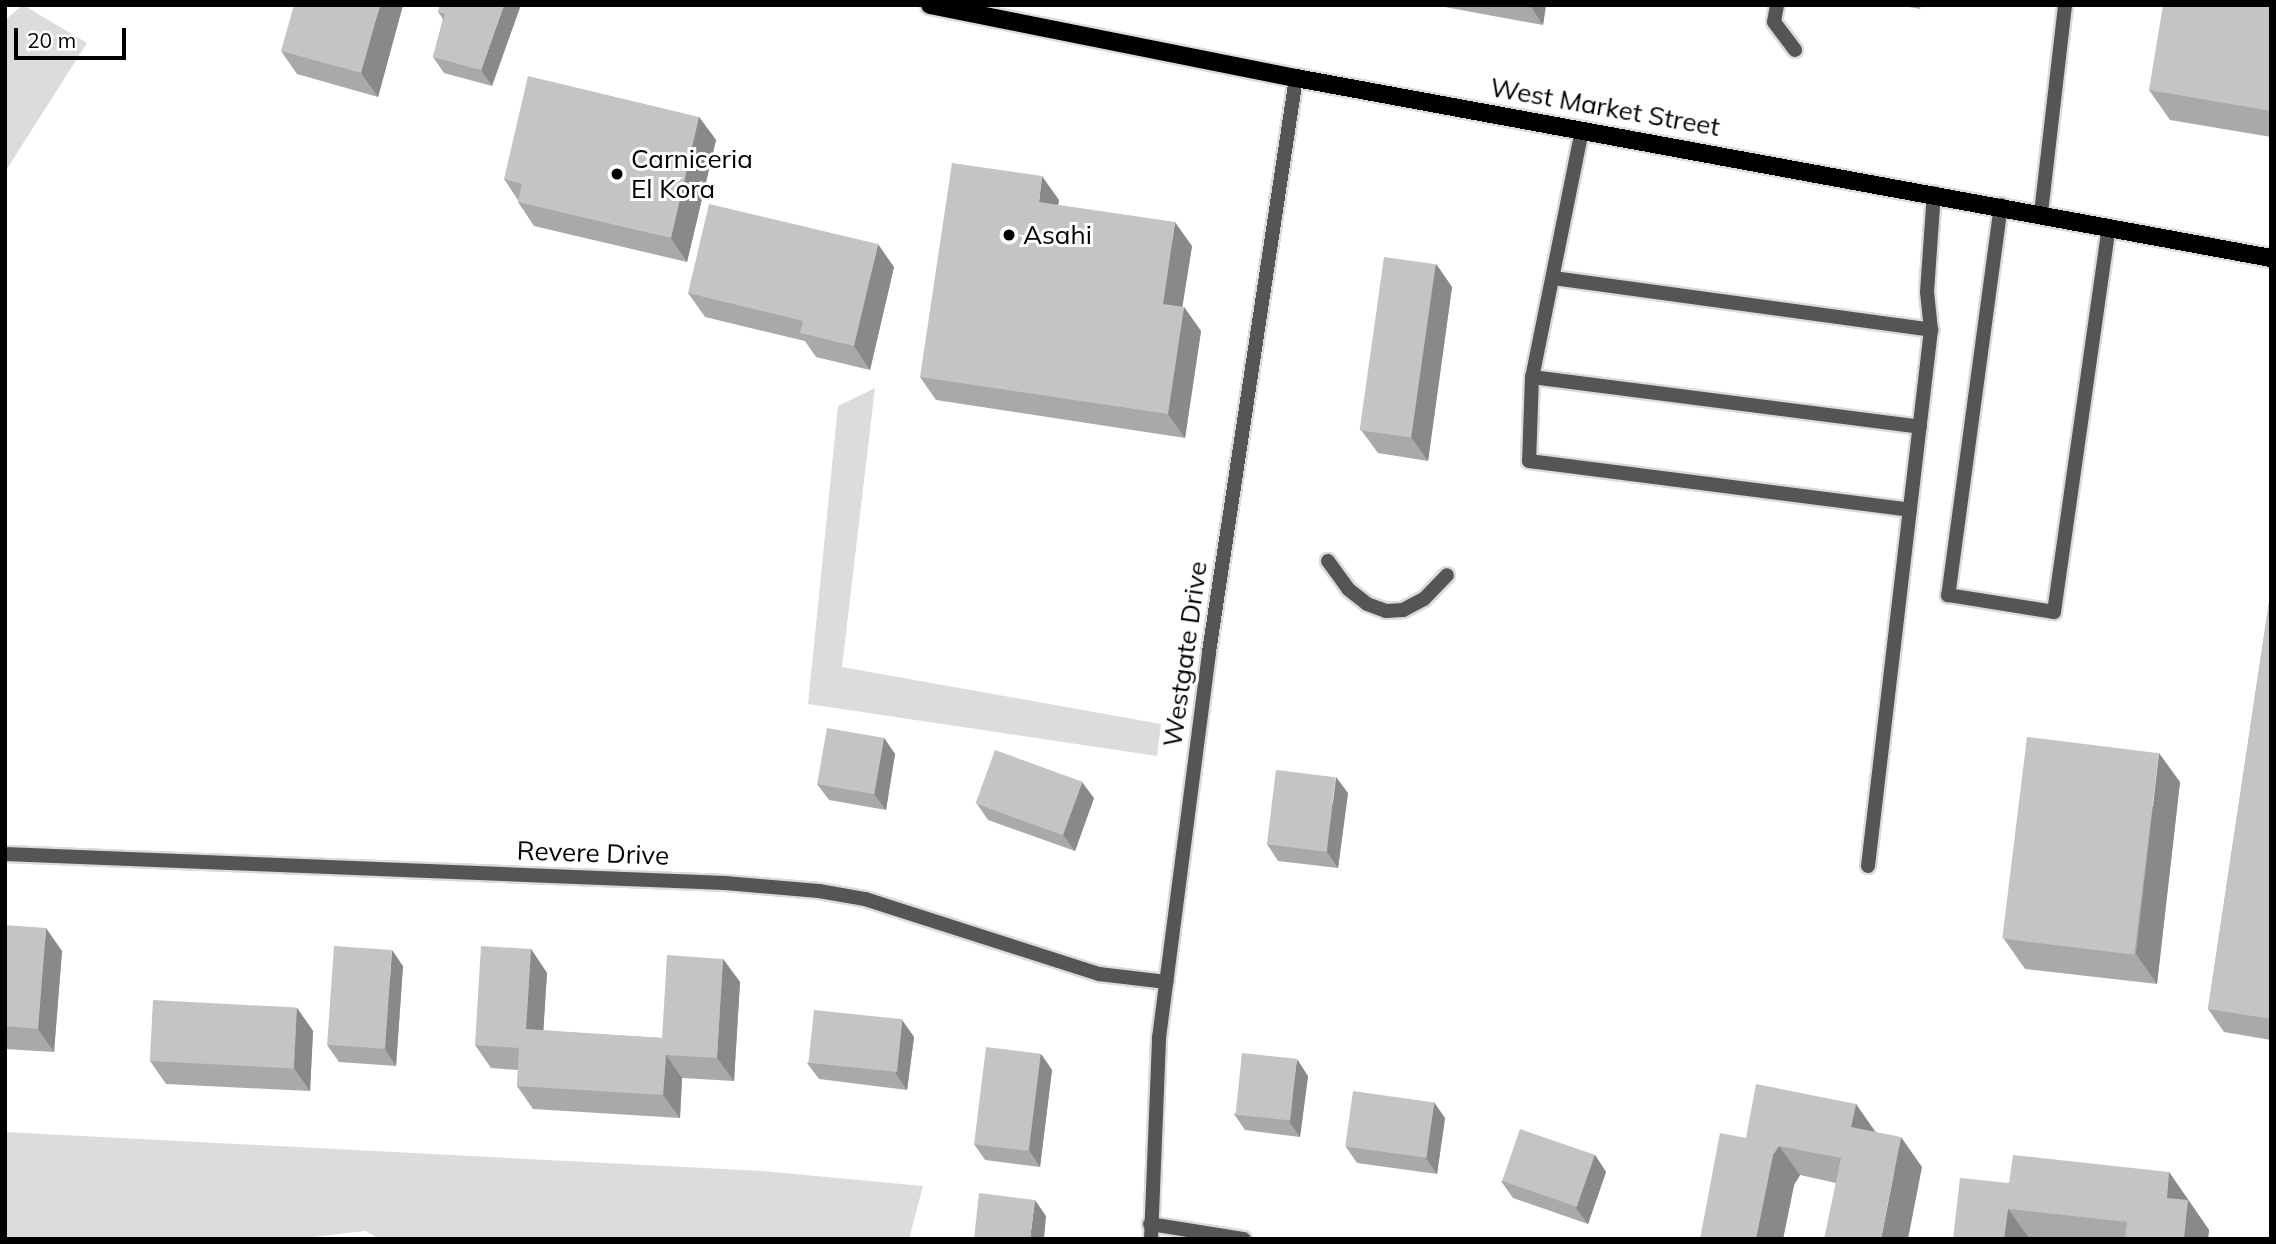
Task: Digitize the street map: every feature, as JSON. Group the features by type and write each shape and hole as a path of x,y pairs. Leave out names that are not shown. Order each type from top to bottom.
{"main road":[{"name":"West Market Street","path":"930,5 1296,78 2001,205 2271,258"}],"street":[{"path":"1777,5 1774,22 1795,50"},
{"path":"2041,213 2065,5"},
{"name":"Westgate Drive","path":"1150,1232 1159,1038 1207,664 1296,78"},
{"path":"1582,130 1532,377 1529,461 1910,510"},
{"path":"1868,866 1931,330 1927,292 1934,193"},
{"path":"2001,205 1948,595 2054,612 2109,226"},
{"path":"1553,278 1931,330"},
{"path":"1532,377 1920,427"},
{"path":"1328,561 1348,589 1367,604 1386,611 1403,610 1424,599 1447,575"},
{"name":"Revere Drive","path":"5,853 725,883 819,891 864,899 1099,974 1167,982"},
{"path":"1150,1232 1244,1239"}],"shaded area":[{"path":"23,5 87,43 5,172 5,20"},
{"path":"875,388 842,667 1161,724 1157,756 808,704 838,406"},
{"path":"5,1132 763,1171 923,1186 909,1239 380,1239 365,1231 296,1239 5,1239"}],"building":[{"path":"294,5 380,5 361,73 281,51"},
{"path":"440,5 504,5 481,70 433,57 445,14 438,12"},
{"path":"2163,5 2271,5 2271,111 2149,90"},
{"path":"528,76 699,117 671,238 518,202 522,184 504,179"},
{"path":"952,163 1042,176 1039,202 1175,222 1163,304 1184,307 1168,414 920,377"},
{"path":"709,204 878,244 854,346 800,333 803,321 688,293"},
{"path":"1384,257 1435,264 1411,438 1360,430"},
{"path":"2271,589 2271,1019 2208,1009"},
{"path":"827,728 884,738 874,794 817,784"},
{"path":"2027,737 2159,753 2134,955 2002,938"},
{"path":"995,750 1082,782 1063,835 976,804"},
{"path":"1276,770 1336,777 1326,852 1267,844"},
{"path":"5,925 46,928 38,1029 5,1026"},
{"path":"334,946 392,950 385,1049 327,1045"},
{"path":"481,946 531,949 526,1029 662,1038 667,955 723,959 717,1058 666,1055 663,1095 517,1086 519,1048 475,1045"},
{"path":"153,1000 297,1008 294,1068 150,1061"},
{"path":"814,1010 903,1019 897,1072 808,1063"},
{"path":"986,1047 1041,1054 1029,1151 974,1144"},
{"path":"1242,1053 1297,1059 1290,1120 1236,1115"},
{"path":"1756,1084 1856,1104 1851,1127 1901,1137 1881,1239 1824,1239 1841,1158 1779,1146 1773,1155 1756,1239 1700,1239 1720,1133 1746,1138"},
{"path":"1353,1091 1434,1102 1426,1158 1345,1146"},
{"path":"1520,1129 1595,1155 1577,1207 1502,1181"},
{"path":"2013,1155 2169,1172 2167,1198 2188,1200 2184,1239 2125,1239 2127,1222 2008,1209 2004,1239 1953,1239 1960,1178 2009,1183"},
{"path":"979,1193 1035,1200 1030,1239 974,1239"}],"place":[{"name":"Carniceria El Kora","path":"617,174"},
{"name":"Asahi","path":"1009,235"}]}
